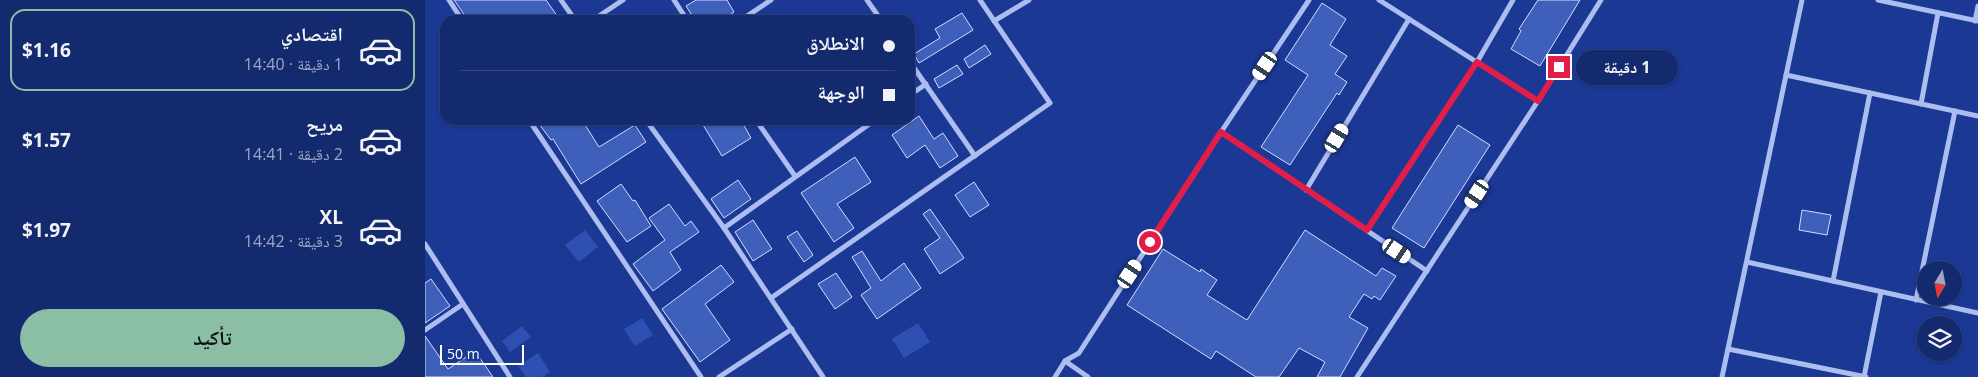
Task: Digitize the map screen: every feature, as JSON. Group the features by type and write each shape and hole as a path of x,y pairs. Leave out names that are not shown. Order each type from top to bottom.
{"street":[{"path":"449,0 459,15"},
{"path":"561,0 572,15"},
{"path":"600,15 623,0"},
{"path":"674,0 684,15"},
{"path":"748,15 771,0"},
{"path":"867,0 878,15"},
{"path":"771,298 1050,103 980,0"},
{"path":"994,21 1029,0"},
{"path":"1055,377 1065,361 1079,353 1221,132 1309,0"},
{"path":"1379,0 1538,101"},
{"path":"1367,230 1477,62 1513,0"},
{"path":"1357,377 1538,101 1601,0"},
{"path":"1723,377 1802,0"},
{"path":"1878,0 1976,21 1978,6"},
{"path":"1921,104 1938,13"},
{"path":"1306,190 1409,18"},
{"path":"915,69 975,156"},
{"path":"1786,75 1978,116"},
{"path":"915,92 926,84"},
{"path":"1833,281 1870,93"},
{"path":"1925,261 1955,111"},
{"path":"532,125 701,377"},
{"path":"650,125 724,228 823,377"},
{"path":"760,125 795,176"},
{"path":"724,228 868,125"},
{"path":"1221,132 1427,271"},
{"path":"425,244 510,377"},
{"path":"1747,262 1917,300"},
{"path":"1728,349 1865,377 1881,292"},
{"path":"425,330 463,304"},
{"path":"1945,306 1978,313"},
{"path":"719,377 792,328"},
{"path":"1065,361 1089,377"}],"shaded area":[{"path":"585,230 598,247 579,262 565,245"},
{"path":"642,318 653,335 635,346 624,329"},
{"path":"918,323 930,342 904,358 892,339"},
{"path":"522,326 531,337 510,352 502,341"},
{"path":"538,353 550,372 543,377 526,377 518,366"}],"building":[{"path":"454,0 546,0 556,15 464,15"},
{"path":"696,0 727,0 734,12 730,15 692,15 686,6"},
{"path":"1538,0 1580,0 1540,66 1511,49 1521,31 1519,29"},
{"path":"1322,3 1346,19 1330,45 1347,56 1335,74 1347,82 1339,95 1337,93 1290,165 1261,147 1308,75 1285,60"},
{"path":"962,13 973,30 919,63 915,53 940,38 935,29"},
{"path":"985,45 991,54 969,68 964,59"},
{"path":"957,65 963,74 939,88 934,79"},
{"path":"919,116 934,139 943,133 958,156 940,168 925,145 907,158 892,135 906,125 915,125 915,119"},
{"path":"540,125 585,125 599,147 635,125 646,142 581,184 553,139 551,140"},
{"path":"703,125 744,125 751,138 722,156"},
{"path":"1458,125 1490,145 1424,248 1392,228"},
{"path":"855,157 871,182 837,204 854,228 834,242 801,193"},
{"path":"738,180 751,199 724,218 711,199"},
{"path":"974,182 989,205 970,217 955,195"},
{"path":"621,184 633,201 635,200 651,226 627,242 597,201"},
{"path":"669,204 685,226 691,221 699,232 670,252 681,270 653,291 633,264 665,240 649,218"},
{"path":"930,209 964,258 940,274 924,249 940,238 923,214"},
{"path":"1802,210 1831,215 1827,235 1799,230"},
{"path":"753,220 772,249 753,261 735,232"},
{"path":"1305,230 1376,276 1382,268 1396,276 1380,300 1374,296 1372,299 1364,294 1349,317 1368,328 1340,377 1317,377 1325,362 1299,348 1279,377 1256,377 1216,351 1211,359 1127,305 1163,249 1200,272 1201,269 1217,280 1207,295 1247,320"},
{"path":"797,231 813,255 804,262 787,237"},
{"path":"862,251 881,281 904,263 921,288 877,319 861,295 871,288 852,257"},
{"path":"721,265 734,282 705,304 730,340 700,362 662,309"},
{"path":"836,273 852,297 835,309 818,284"},
{"path":"431,279 450,306 425,323 425,283"},
{"path":"425,336 448,369 475,351 493,377 425,377"}],"route":[{"path":"1150,242 1221,132 1367,230 1477,62 1538,101 1559,67"}]}
